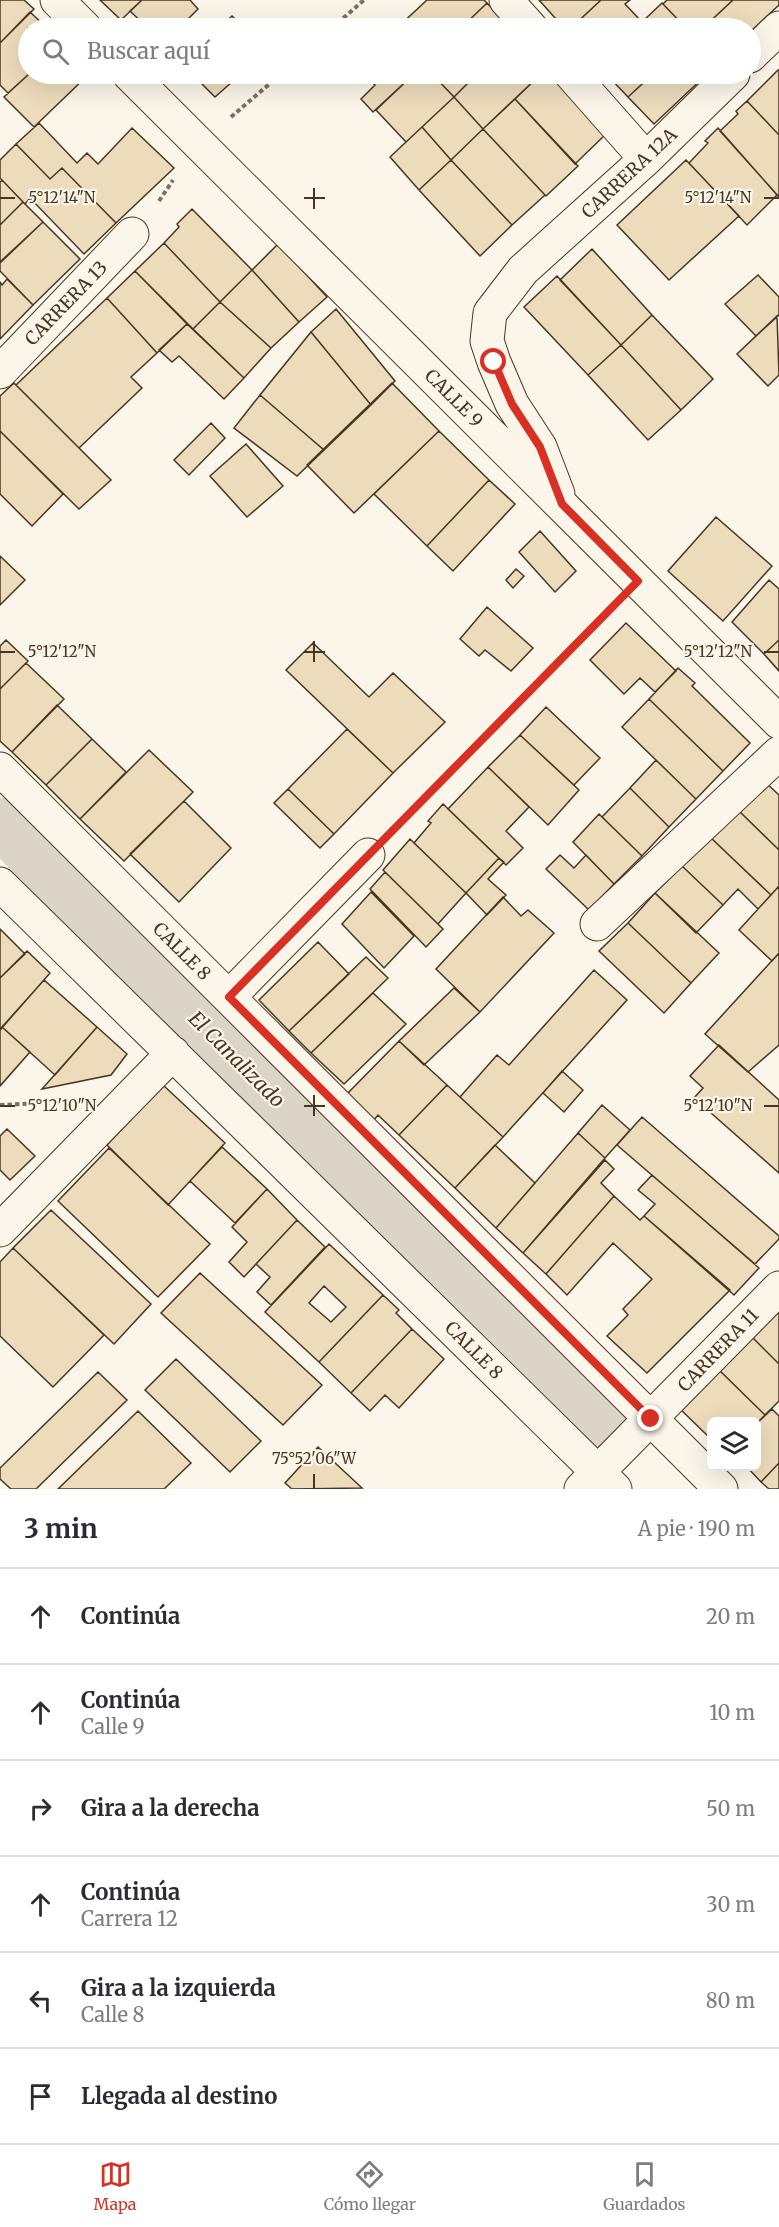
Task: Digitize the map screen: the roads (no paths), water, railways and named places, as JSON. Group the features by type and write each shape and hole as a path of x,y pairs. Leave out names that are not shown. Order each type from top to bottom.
{"street":[{"path":"57,0 75,18"},
{"path":"506,0 522,18"},
{"path":"761,45 779,28"},
{"name":"CALLE 9","path":"139,84 779,722"},
{"path":"580,84 646,159"},
{"name":"CARRERA 12A","path":"562,504 540,447 512,404 487,341 490,313 523,270 646,159 723,84"},
{"name":"CARRERA 13","path":"0,372 132,234"},
{"path":"597,924 779,753"},
{"name":"CALLE 8","path":"0,769 721,1489"},
{"path":"229,997 368,855"},
{"name":"CALLE 8","path":"0,884 173,1053 598,1483"},
{"path":"0,1230 173,1053"},
{"name":"CARRERA 11","path":"598,1483 651,1419 779,1288"}],"waterway":[{"name":"El Canalizado","path":"0,823 602,1422"}]}
